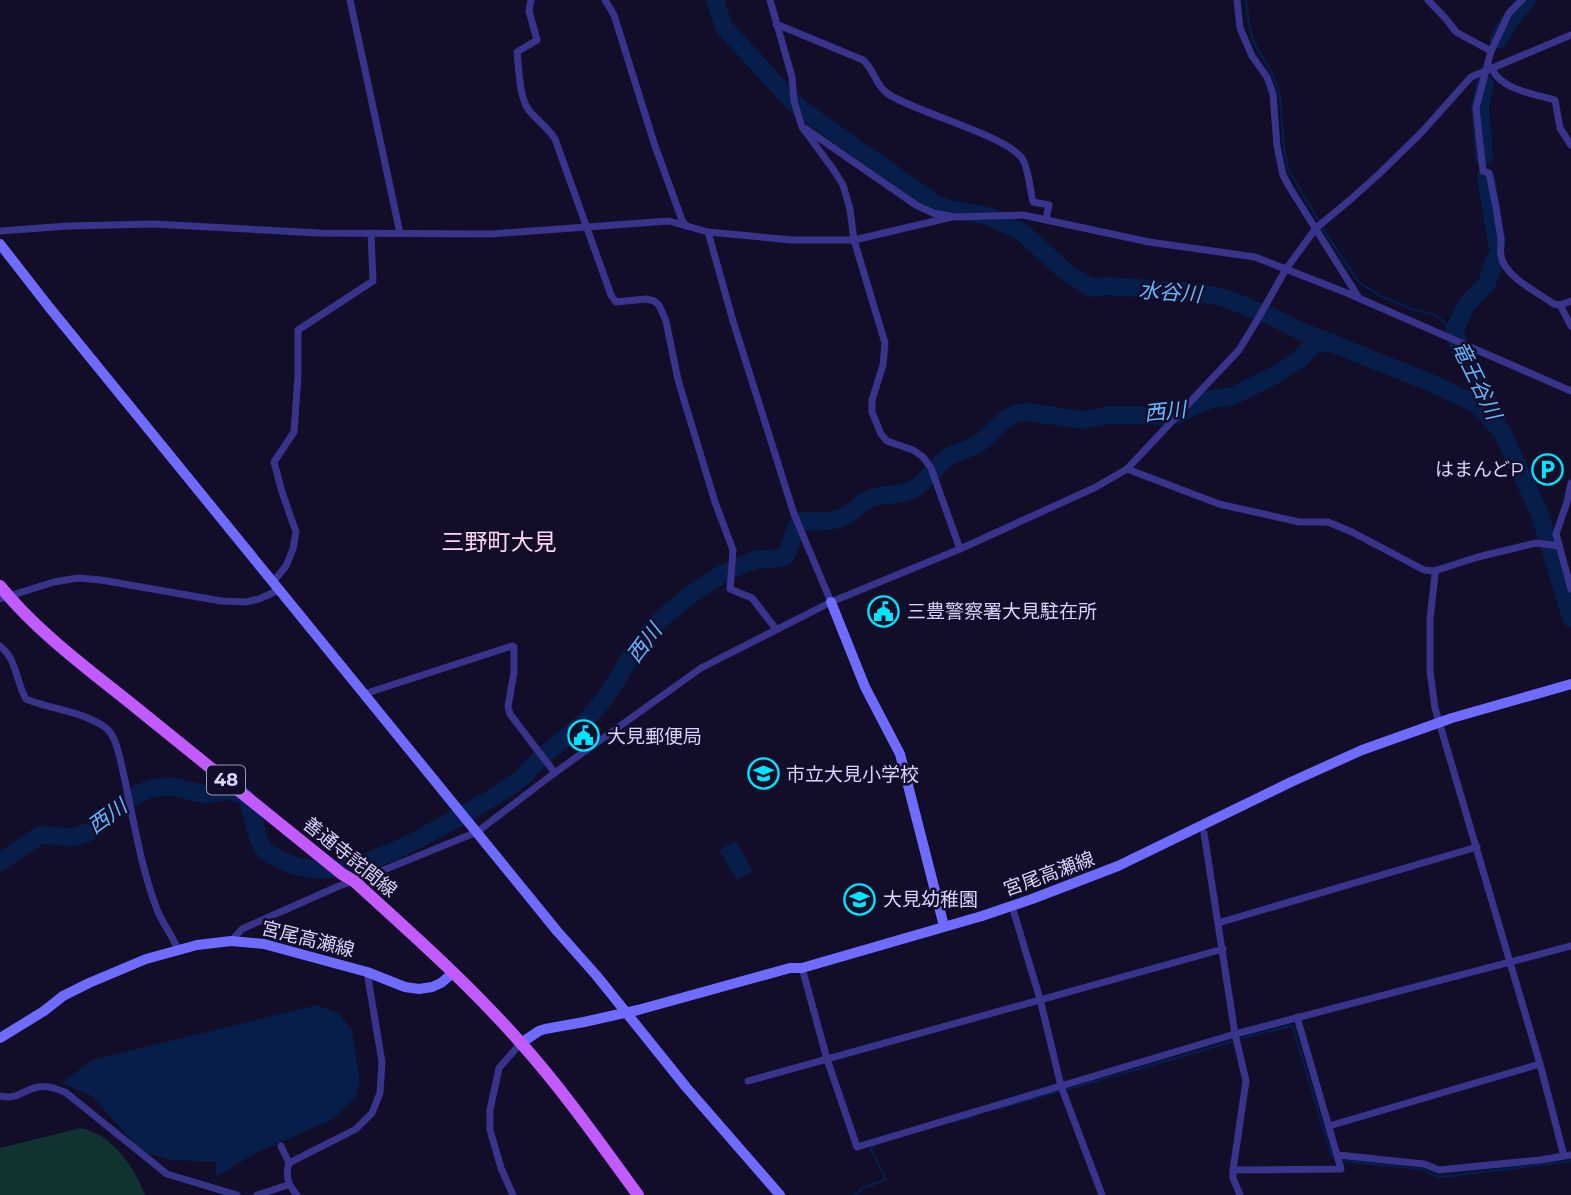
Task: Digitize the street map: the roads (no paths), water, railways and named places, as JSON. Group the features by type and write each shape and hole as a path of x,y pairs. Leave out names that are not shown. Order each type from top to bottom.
{"main road":[{"path":"0,244 48,307 686,1087 780,1195"},
{"name":"善通寺詫間線","path":"3,593 84,665 354,881 454,972 561,1090 638,1195"},
{"path":"831,602 865,687 900,754 944,926"},
{"name":"宮尾高瀬線","path":"521,1043 545,1029 626,1013 790,968 802,968 1012,906 1110,870 1335,761 1439,722 1571,684"},
{"name":"宮尾高瀬線","path":"0,1038 44,1011 62,996 134,964 178,949 231,940 264,944 367,972 405,987 432,987 442,983 454,972"}],"street":[{"path":"350,0 401,233"},
{"path":"531,0 530,11 537,40 517,52 522,92 527,107 555,139 611,295 616,302 646,299 659,305 666,321 678,380 715,502 733,550 730,589 752,597 776,629"},
{"path":"605,0 614,15 681,220 687,226"},
{"path":"770,0 792,77 794,101 802,127 843,186 850,209 854,240 885,343 883,365 872,400 872,412 881,434 887,441 913,450 923,457 931,468 960,549"},
{"path":"1237,0 1240,28 1252,56 1267,77 1273,94 1277,146 1283,175 1319,226 1360,299"},
{"path":"1428,0 1456,32 1491,51"},
{"path":"1521,0 1508,13 1491,51 1476,108 1483,170 1489,173 1497,211 1500,257 1519,281 1554,303 1560,305 1571,301"},
{"path":"776,24 863,60 869,65 879,86 888,94 990,138 1015,152 1024,162 1033,202 1049,205 1046,219"},
{"path":"231,940 243,929 340,886 477,832 701,668 831,602 960,549 1096,487 1127,469 1239,350 1301,246 1319,226 1421,133 1471,77 1571,35"},
{"path":"1488,70 1511,87 1555,100 1560,128 1571,145"},
{"path":"802,127 916,205 933,213 952,217"},
{"path":"0,231 154,224 319,233 491,234 669,221 708,232 792,240 854,240 952,217 1023,215 1149,242 1255,257 1464,343 1571,391"},
{"path":"708,232 794,514 831,602"},
{"path":"3,593 78,579 101,580 221,601 246,602 259,599 276,586 293,549 296,532 274,462 294,432 298,330 373,281 371,233"},
{"path":"1560,305 1571,326"},
{"path":"1127,469 1219,504 1299,522 1328,522 1424,570 1434,571 1536,543 1559,546"},
{"path":"1571,483 1556,534 1571,589"},
{"path":"1338,1155 1424,1164 1439,1170 1568,1156 1435,708 1430,671 1430,618 1434,571"},
{"path":"0,646 8,652 26,699 80,715 105,727 111,734 120,758 144,865 159,912 178,949"},
{"path":"364,694 512,646 514,672 508,707 510,714 555,773"},
{"path":"1205,833 1235,1034 1246,1081 1233,1170 1239,1195"},
{"path":"1218,923 1477,848"},
{"path":"1012,906 1040,999 1061,1086 1102,1195"},
{"path":"802,968 827,1059 857,1147 1235,1034 1571,946"},
{"path":"748,1081 1223,949"},
{"path":"289,1163 356,1129 372,1113 380,1093 382,1062 367,972"},
{"path":"1233,1170 1341,1169 1297,1017"},
{"path":"513,1195 501,1168 490,1130 490,1110 499,1068 521,1043"},
{"path":"1329,1126 1540,1064"},
{"path":"0,1096 10,1098 37,1087 51,1087 65,1092 167,1174 231,1194"},
{"path":"281,1146 289,1163 286,1172 288,1185 297,1195"},
{"path":"257,1195 288,1185"}],"water":[{"path":"736,841 753,871 737,880 719,850"},
{"path":"317,1005 339,1013 352,1031 360,1082 356,1097 333,1119 254,1154 216,1177 216,1162 172,1160 142,1152 92,1096 62,1083 92,1060"}],"waterway":[{"name":"水谷川","path":"715,0 724,27 801,109 936,204 988,216 1022,232 1066,272 1092,288 1107,286 1197,292 1224,298 1436,385 1477,405 1502,432 1539,512 1571,618"},
{"path":"1246,0 1254,43 1273,75 1280,95 1288,169 1330,240 1359,282 1380,296 1436,315 1454,332"},
{"name":"竜王谷川","path":"1499,40 1508,23 1527,0"},
{"name":"竜王谷川","path":"1484,157 1480,106 1485,85"},
{"name":"竜王谷川","path":"1486,177 1497,243"},
{"name":"竜王谷川","path":"1496,256 1487,283 1466,305 1454,332 1463,355 1497,419"},
{"name":"西川","path":"0,862 40,835 72,837 90,832 113,809 142,792 171,786 203,794 227,791 244,795 263,848 270,854 303,868 348,867 371,860 436,829 523,777 595,711 639,644 660,620 693,593 723,574 756,560 786,556 800,521 838,519 869,499 912,490 948,457 978,444 1005,419 1018,413 1083,420 1110,415 1180,414 1198,404 1233,396 1300,359 1313,344 1331,342"},
{"path":"1242,1038 1293,1027 1332,1157"},
{"path":"1065,1090 1231,1042"},
{"path":"997,1109 1059,1091"},
{"path":"954,1122 974,1116"},
{"path":"855,1195 861,1189 886,1179 871,1149 874,1145"},
{"path":"1344,1161 1420,1169 1442,1177 1571,1161"}],"place":[{"name":"はまんどP","path":"1547,469"},
{"name":"三豊警察署大見駐在所","path":"884,611"},
{"name":"大見郵便局","path":"584,736"},
{"name":"市立大見小学校","path":"763,774"},
{"name":"大見幼稚園","path":"860,899"}],"district":[{"name":"三野町大見","path":"499,542"}]}
